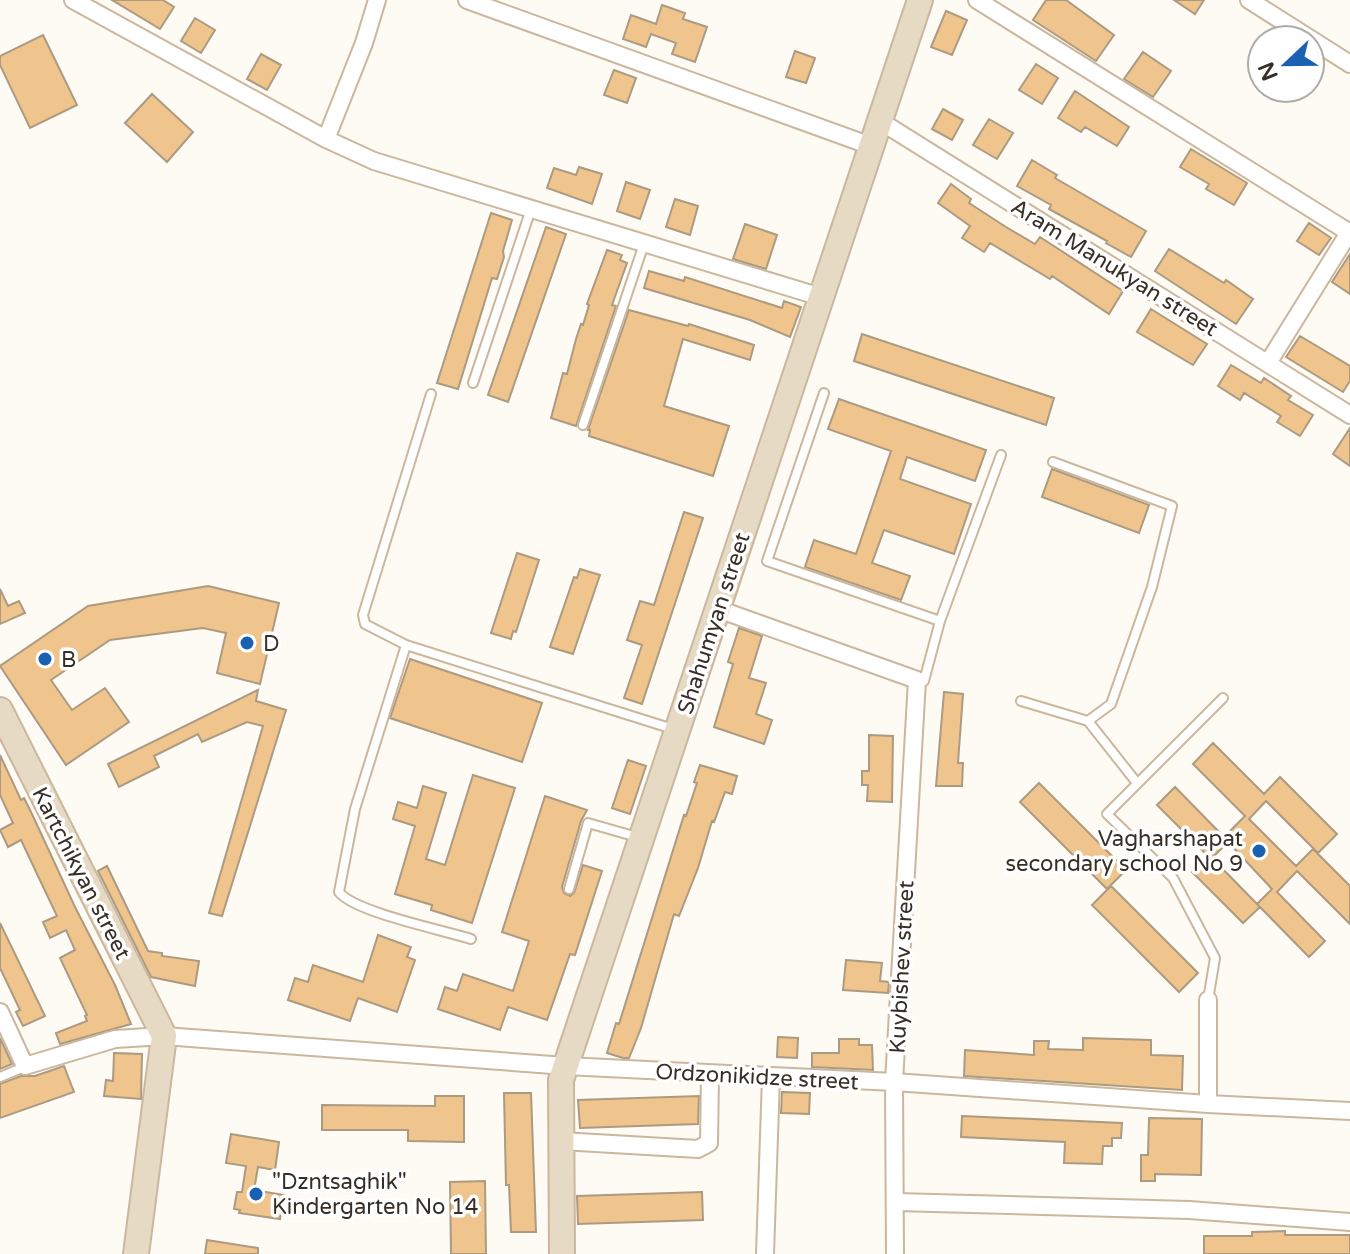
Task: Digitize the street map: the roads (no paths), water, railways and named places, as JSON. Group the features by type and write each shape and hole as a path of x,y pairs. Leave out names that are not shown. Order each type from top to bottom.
{"main road":[{"name":"Shahumyan street","path":"562,1254 561,1080 920,0"},
{"name":"Kartchikyan street","path":"0,710 164,1036"},
{"path":"136,1254 164,1036"}],"street":[{"path":"73,0 326,139 374,161 821,297"},
{"path":"326,139 364,43 377,0"},
{"path":"467,0 871,146"},
{"path":"977,0 1350,232 1268,363"},
{"path":"1249,0 1350,64"},
{"name":"Aram Manukyan street","path":"880,121 1350,415"},
{"path":"718,609 920,680"},
{"name":"Kuybishev street","path":"895,1254 894,1082 920,680"},
{"path":"1208,1000 1208,1104"},
{"path":"0,1012 25,1066"},
{"name":"Ordzonikidze street","path":"25,1066 115,1039 164,1036 566,1066 894,1082 1350,1111"},
{"path":"561,1141 704,1147 709,1143 710,1074"},
{"path":"765,1254 771,1077"},
{"path":"896,1202 1189,1210 1350,1222"}],"lane":[{"path":"473,383 531,209"},
{"path":"583,425 644,244"},
{"path":"824,393 767,561 940,621"},
{"path":"431,394 363,615 365,624 406,645 678,730"},
{"path":"920,680 1001,455"},
{"path":"1053,462 1172,506 1152,587 1111,704 1088,721"},
{"path":"406,645 355,809 339,892 346,901 364,908 471,939"},
{"path":"1208,1000 1215,958 1173,878 1107,814 1223,698"},
{"path":"1021,701 1088,721 1137,783"},
{"path":"569,889 588,823 642,839"},
{"path":"0,1077 25,1066"}],"place":[{"name":"D","path":"247,643"},
{"name":"B","path":"45,659"},
{"name":"Vagharshapat secondary school No 9","path":"1259,851"},
{"name":"\"Dzntsaghik\" Kindergarten No 14","path":"256,1194"}]}
